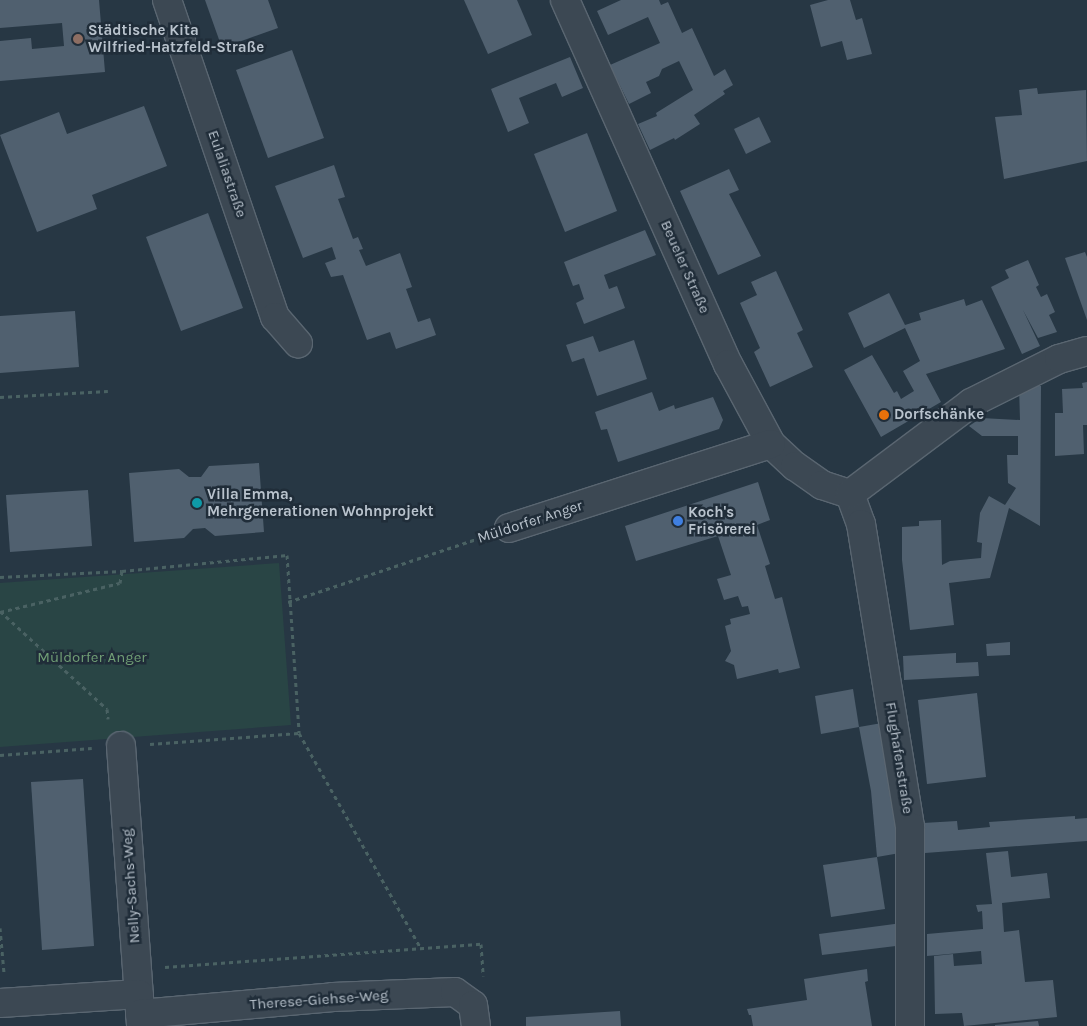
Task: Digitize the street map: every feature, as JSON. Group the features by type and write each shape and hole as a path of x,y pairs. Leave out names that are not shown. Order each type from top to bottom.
{"street":[{"name":"Eulaliastraße","path":"167,0 275,317 298,343"},
{"name":"Beueler Straße","path":"564,0 728,364 772,444 795,466 822,485 850,494"},
{"path":"850,494 971,403 1059,359 1087,351"},
{"name":"Müldorfer Anger","path":"509,528 772,444"},
{"name":"Flughafenstraße","path":"850,494 861,524 910,827 910,1026"},
{"name":"Nelly-Sachs-Weg","path":"115,737 140,1001"},
{"name":"Therese-Giehse-Weg","path":"3,1003 333,997 455,992 473,1005 476,1026"}],"path":[{"path":"0,397 108,391"},
{"name":"Müldorfer Anger","path":"288,602 509,528"},
{"path":"0,577 122,571 286,555 299,733 421,949"},
{"path":"0,612 120,584 122,571"},
{"path":"0,612 107,709 115,737"},
{"path":"0,928 3,1003"},
{"path":"140,1001 421,949 481,944 484,980"}],"green space":[{"name":"Müldorfer Anger","path":"279,563 291,725 0,747 0,583"}],"building":[{"path":"0,0 99,0 105,72 0,81 0,41 31,38 32,49 64,46 62,23 0,28"},
{"path":"205,0 268,0 278,28 222,48"},
{"path":"464,0 517,0 532,35 488,54"},
{"path":"621,0 659,0 661,5 668,2 682,33 692,28 714,76 725,69 733,85 723,91 725,94 694,115 700,124 675,140 674,138 650,150 638,124 657,116 656,113 693,90 679,61 662,69 659,76 646,82 651,93 629,104 610,65 660,43 648,17 608,35 597,11"},
{"path":"828,0 850,0 856,20 862,18 872,54 847,60 842,41 821,47 810,5"},
{"path":"292,50 324,138 268,158 236,70"},
{"path":"570,57 583,88 562,97 556,83 519,98 529,123 508,132 491,89"},
{"path":"1037,88 1038,94 1086,90 1087,161 1004,179 995,117 1022,115 1019,90"},
{"path":"144,106 167,166 92,195 97,209 37,232 0,135 59,112 67,134"},
{"path":"759,117 771,142 746,154 734,129"},
{"path":"587,133 617,211 565,232 534,154"},
{"path":"334,165 345,197 338,199 353,239 358,237 363,249 359,250 366,266 400,253 412,287 406,289 418,322 430,318 436,335 396,349 390,332 367,340 343,275 331,277 325,263 336,259 332,247 303,258 275,186"},
{"path":"729,169 739,190 729,194 761,256 718,275 680,191"},
{"path":"208,213 243,308 181,331 146,237"},
{"path":"645,230 656,255 604,275 609,289 617,286 625,308 584,324 576,303 584,299 579,284 573,286 564,262"},
{"path":"1085,252 1087,257 1087,320 1065,258"},
{"path":"1028,260 1039,285 1036,287 1041,297 1047,294 1055,312 1049,315 1057,332 1038,338 1023,310 1040,346 1022,354 991,287 1009,278 1005,270"},
{"path":"776,271 803,330 797,333 813,367 770,387 754,352 760,348 740,303 757,295 751,282"},
{"path":"889,293 905,325 921,320 919,313 964,299 966,306 982,300 1005,349 926,374 941,402 881,437 844,370 872,355 894,393 897,391 901,399 914,391 903,371 920,361 905,328 864,348 848,313"},
{"path":"75,311 79,367 0,373 0,316"},
{"path":"593,336 599,352 634,340 647,379 597,396 584,358 572,362 566,345"},
{"path":"1087,382 1087,425 1083,425 1084,454 1055,456 1055,413 1063,413 1062,389 1083,388 1082,383"},
{"path":"1019,386 1041,386 1040,526 1009,508 990,578 949,583 954,625 910,630 902,560 902,527 919,526 919,521 941,520 942,565 950,561 981,558 982,543 977,542 980,513 989,496 1005,505 1016,488 1008,483 1007,455 1018,455 1018,436 982,436 969,426 981,418 1020,420"},
{"path":"652,392 659,411 674,405 675,409 713,397 723,420 719,429 618,462 607,429 601,430 595,412"},
{"name":"Villa Emma, Mehrgenerationen Wohnprojekt","path":"259,463 264,532 215,536 205,528 193,529 184,538 134,542 129,473 179,469 189,477 201,477 209,466"},
{"path":"758,482 770,520 757,525 770,564 765,566 775,599 782,597 800,668 779,673 778,669 737,679 734,665 725,661 731,651 725,626 731,624 730,619 750,614 748,606 742,607 738,596 724,600 717,579 731,575 718,536 636,561 625,526"},
{"path":"88,490 92,546 10,552 6,495"},
{"path":"1010,642 1010,655 987,656 986,644"},
{"path":"956,653 956,663 978,662 979,676 904,680 903,656"},
{"path":"853,689 859,727 821,734 815,696"},
{"path":"977,693 986,777 927,784 918,700"},
{"path":"882,723 900,853 877,857 871,791 859,727"},
{"path":"83,779 94,946 42,950 31,782"},
{"path":"1075,816 1075,819 1087,818 1087,841 925,853 923,823 957,821 958,830 990,827 989,822"},
{"path":"1008,851 1011,877 1047,873 1050,898 1002,903 1004,932 1019,930 1025,982 1053,980 1057,1017 964,1026 962,1013 935,1014 934,956 953,954 954,966 982,964 981,951 927,956 927,934 983,929 982,911 978,912 976,905 992,904 986,853"},
{"path":"877,857 885,909 831,917 823,865"},
{"path":"902,923 904,945 822,955 819,934"},
{"path":"867,969 868,981 865,982 872,1026 753,1026 751,1015 749,1015 747,1009 807,1000 804,979"},
{"path":"620,1011 621,1026 526,1026 526,1017"},
{"path":"1038,1021 1039,1026 995,1026 995,1025"}],"place":[{"name":"Städtische Kita Wilfried-Hatzfeld-Straße","path":"78,39"},
{"name":"Dorfschänke","path":"884,415"},
{"name":"Villa Emma, Mehrgenerationen Wohnprojekt","path":"197,503"},
{"name":"Koch's Frisörerei","path":"678,521"}]}
